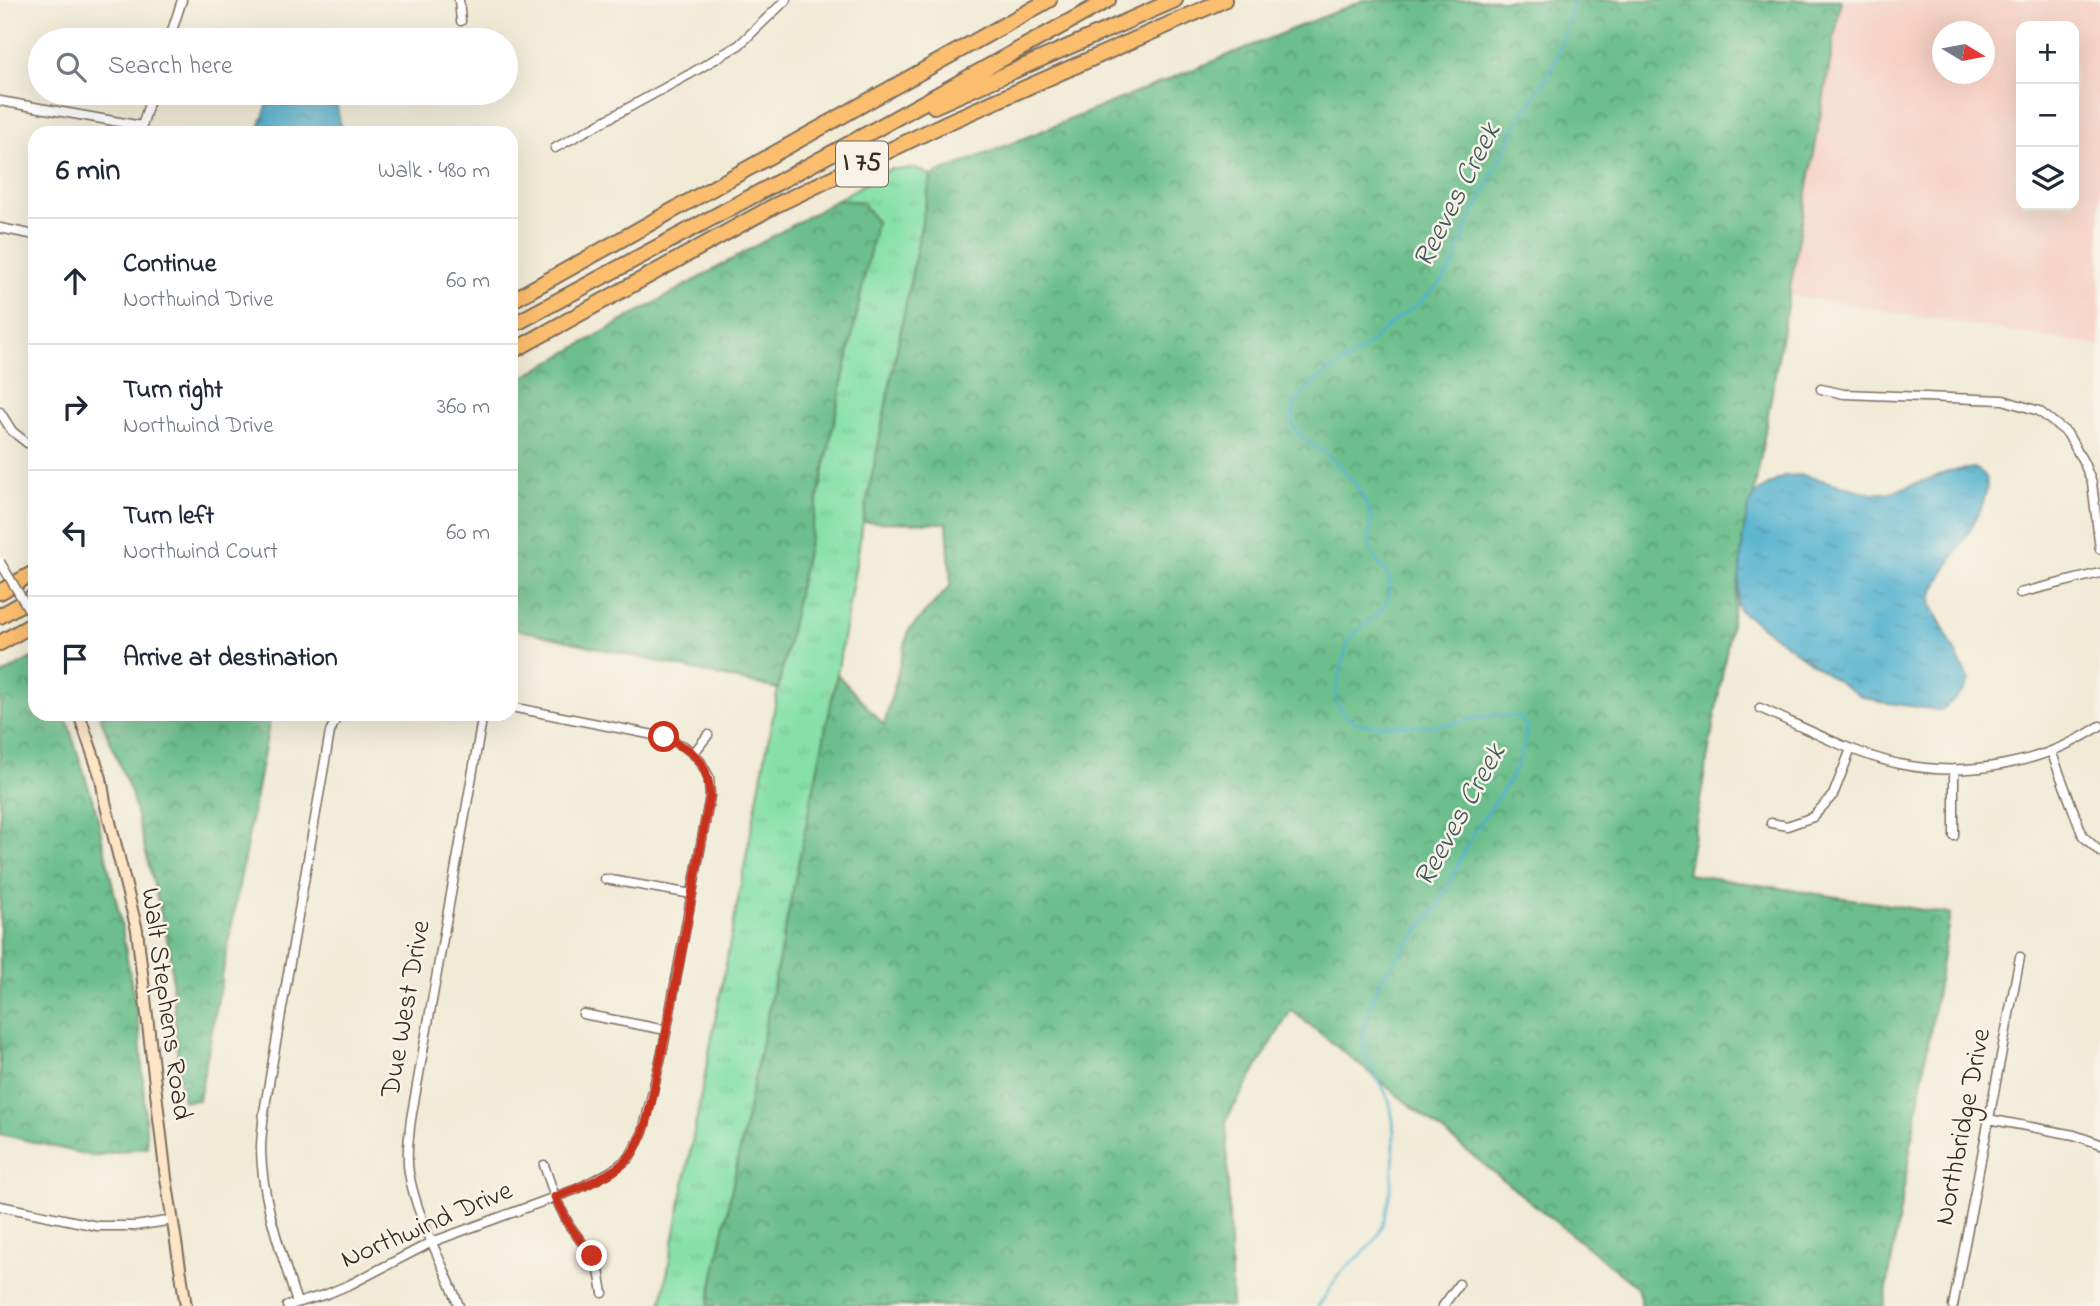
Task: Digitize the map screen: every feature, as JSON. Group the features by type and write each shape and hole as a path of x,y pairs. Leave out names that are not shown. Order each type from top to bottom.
{"highway":[{"name":"I 75","path":"518,297 1049,0"},
{"path":"518,322 849,144 1108,0"},
{"path":"849,144 1175,0"},
{"name":"I 75","path":"518,348 774,206 943,124 1224,0"},
{"path":"0,592 28,576"},
{"path":"0,616 28,600"},
{"path":"0,643 28,625"}],"street":[{"path":"173,28 182,0"},
{"path":"459,0 461,21"},
{"path":"555,148 739,45 786,0"},
{"path":"0,101 126,126"},
{"path":"142,126 148,105"},
{"path":"0,228 28,234"},
{"path":"1821,389 1844,394 2003,400 2039,411 2067,433 2084,463 2092,483 2100,549"},
{"path":"0,412 12,431 27,443"},
{"path":"0,562 28,609"},
{"path":"2020,593 2100,573"},
{"path":"518,708 664,737 684,746 693,754 708,736"},
{"path":"1760,708 1851,749 1899,764 1954,769 2019,762 2085,736 2100,726"},
{"name":"Walt Stephens Road","path":"81,721 101,778 137,930 186,1306"},
{"path":"297,1303 277,1237 264,1181 261,1150 264,1112 330,732 335,721"},
{"name":"Due West Drive","path":"458,1306 419,1210 409,1172 408,1145 482,721"},
{"path":"1771,823 1787,826 1813,817 1833,795 1851,749"},
{"path":"2051,751 2083,836 2100,852"},
{"name":"Northwind Drive","path":"287,1306 351,1284 432,1242 577,1189 610,1172 629,1158 643,1132 666,1030 710,796 709,777 693,754"},
{"path":"1954,769 1954,836"},
{"path":"605,879 692,894"},
{"name":"Northbridge Drive","path":"1953,1306 2020,957"},
{"path":"583,1014 666,1030"},
{"path":"1988,1119 2074,1135 2100,1144"},
{"path":"544,1165 555,1197 569,1225 599,1270 603,1293"},
{"path":"0,1206 97,1226 135,1226 173,1220"},
{"path":"1443,1306 1459,1284"}],"shaded area":[{"path":"1841,0 2100,0 2100,346 1789,295"}],"green space":[{"path":"1364,0 1841,0 1687,874 1950,914 1884,1306 1642,1306 1637,1287 1291,1010 1226,1120 1232,1306 708,1306 837,674 884,725 909,630 951,585 947,523 863,522 931,176"},
{"path":"890,169 918,169 931,176 863,522 837,674 708,1306 661,1306 778,689 876,222 862,202 837,200"},
{"path":"837,200 862,202 876,222 778,689 518,630 518,380"},
{"path":"28,660 28,721 67,721 95,807 120,918 140,1033 147,1147 92,1156 0,1134 0,676"},
{"path":"102,721 270,721 199,1100 183,1101 170,951 131,793"}],"water":[{"path":"268,105 336,105 341,126 260,126"},
{"path":"1974,468 1986,478 1982,505 1931,598 1932,606 1969,680 1965,690 1943,709 1880,702 1859,695 1739,610 1737,605 1743,534 1749,506 1756,493 1765,487 1785,476 1802,475 1870,493 1890,493 1950,471"}],"waterway":[{"name":"Reeves Creek","path":"1318,1306 1339,1275 1376,1238 1387,1209 1393,1169 1394,1129 1386,1094 1368,1064 1363,1049 1368,1010 1381,980 1438,904 1471,838 1514,772 1524,743 1526,726 1519,716 1481,716 1432,726 1369,725 1345,716 1338,706 1335,694 1347,645 1354,634 1383,609 1390,586 1387,573 1372,553 1369,541 1371,516 1367,504 1354,482 1328,455 1299,436 1292,423 1295,403 1315,381 1366,347 1443,281 1454,263 1465,232 1522,114 1546,79 1559,52 1575,0"}],"route":[{"path":"592,1256 569,1225 555,1197 610,1172 629,1158 643,1132 664,1044 710,796 709,777 699,759 684,746 664,737"}]}
